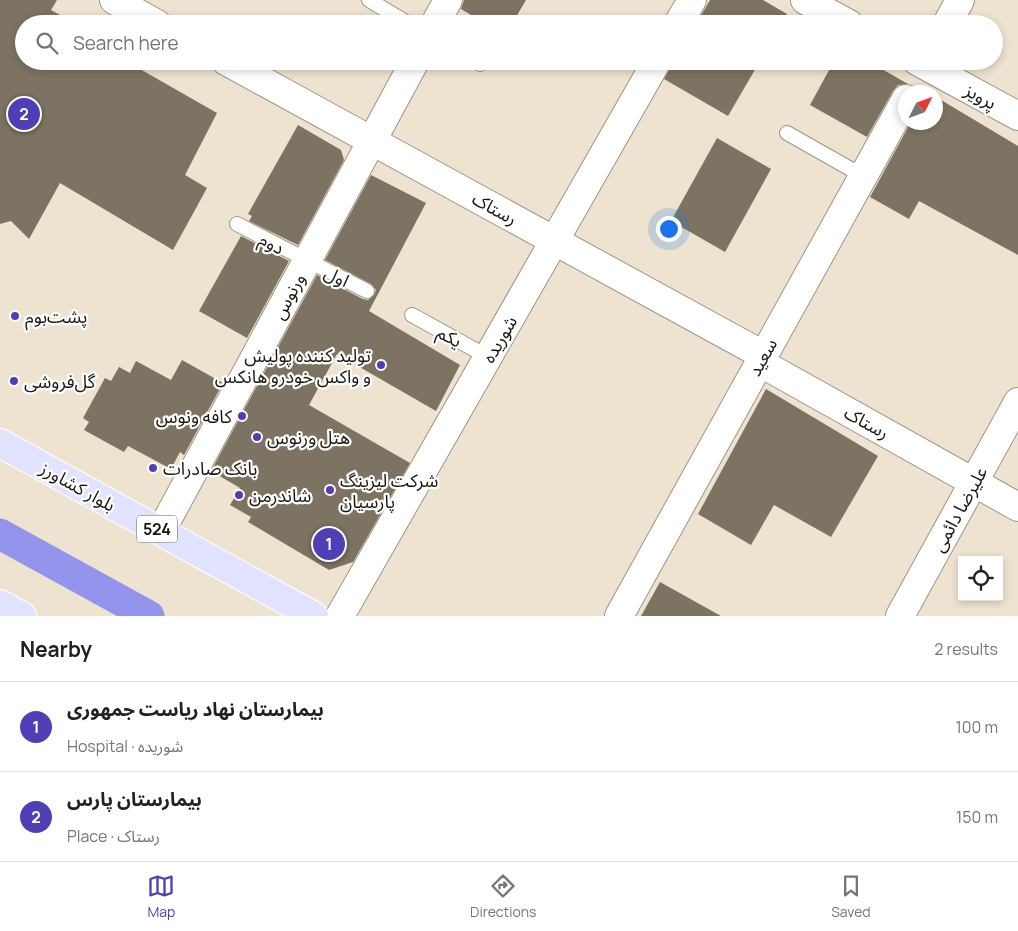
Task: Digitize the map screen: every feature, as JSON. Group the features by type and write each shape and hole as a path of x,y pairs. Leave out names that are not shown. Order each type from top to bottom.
{"main road":[{"name":"بلوار کشاورز","path":"0,442 314,616"},
{"path":"0,604 22,616"}],"street":[{"path":"114,0 141,15"},
{"path":"440,15 448,0"},
{"path":"683,15 692,0"},
{"path":"805,0 832,15"},
{"path":"952,15 960,0"},
{"name":"رستاک","path":"242,70 554,240 1018,507"},
{"name":"ورنوس","path":"161,531 410,70"},
{"name":"شوریده","path":"340,616 652,70"},
{"path":"912,85 919,70"},
{"name":"پرویز","path":"936,70 1018,116"},
{"name":"سعید","path":"619,616 898,113"},
{"name":"علیرضا دائمی","path":"900,616 1018,402"}],"lane":[{"path":"369,0 394,15"},
{"path":"787,133 863,176"},
{"name":"دوم","path":"237,224 307,261"},
{"name":"اول","path":"307,261 367,291"},
{"name":"یکم","path":"412,315 488,357"}],"building":[{"path":"0,0 57,0 51,10 60,15 15,15 15,70 142,70 217,113 185,175 207,188 173,250 60,183 29,239 11,221 0,224"},
{"path":"464,0 526,0 517,15 471,15 461,9"},
{"path":"710,0 763,0 787,14 786,15 701,15"},
{"path":"669,70 755,70 728,116 664,79"},
{"path":"829,70 884,70 908,84 898,85 893,91 867,137 810,105"},
{"path":"943,101 1018,146 1018,255 919,201 909,219 870,197 907,130 943,130"},
{"path":"298,125 341,150 344,160 298,245 249,221 252,216 248,214"},
{"path":"717,138 771,169 725,252 671,221"},
{"path":"371,175 426,203 369,311 460,365 436,411 337,354 309,405 410,463 353,562 329,570 248,522 251,517 230,505 240,488 211,471 317,275 363,299 368,300 374,295 376,290 371,284 325,260"},
{"path":"241,236 289,261 247,338 199,311"},
{"path":"182,360 223,383 184,455 180,452 171,469 128,446 124,452 84,430 89,422 83,418 105,378 111,381 119,367 130,373 136,361 171,380"},
{"path":"766,389 878,456 831,537 774,505 751,545 698,514"},
{"path":"660,582 721,616 641,616"}],"waterway":[{"path":"0,534 149,616"}],"place":[{"name":"بیمارستان پارس","path":"24,114"},
{"name":"پشت‌بوم","path":"15,316"},
{"name":"تولید کننده پولیش و واکس خودرو هانکس","path":"381,365"},
{"name":"گل‌فروشی","path":"14,381"},
{"name":"کافه ونوس","path":"242,416"},
{"name":"هتل ورنوس","path":"257,437"},
{"name":"بانک صادرات","path":"153,468"},
{"name":"شرکت لیزینگ پارسیان","path":"330,490"},
{"name":"شاندرمن","path":"239,495"},
{"name":"بیمارستان نهاد ریاست جمهوری","path":"329,544"}]}
